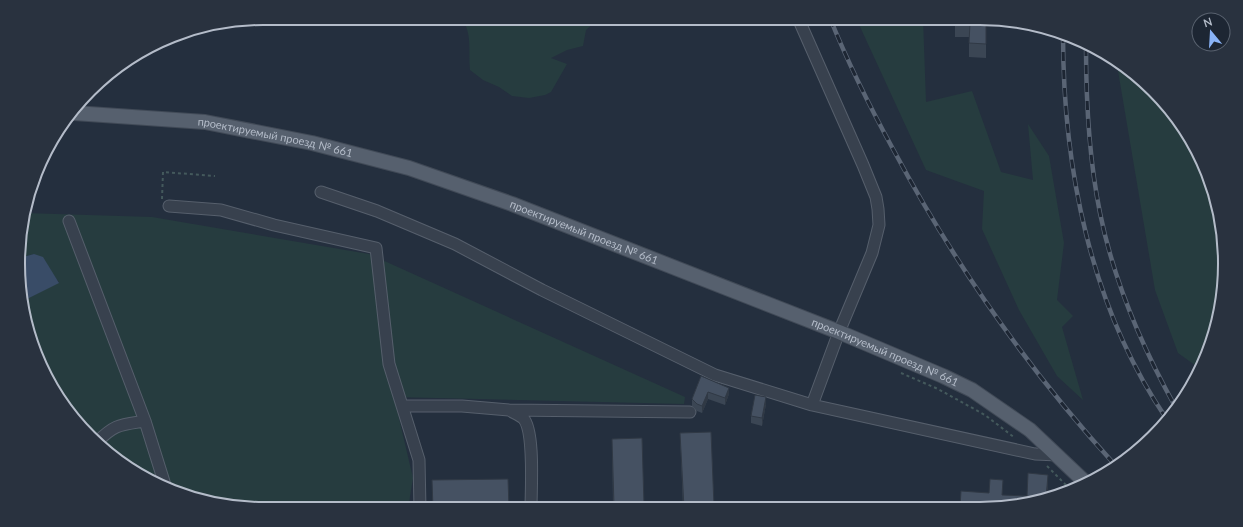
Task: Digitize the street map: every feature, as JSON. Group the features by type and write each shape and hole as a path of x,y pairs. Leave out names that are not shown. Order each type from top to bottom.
{"main road":[{"name":"проектируемый проезд № 661","path":"78,113 205,122 312,143 409,168 512,204 839,332 972,390 1030,430 1082,479"}],"street":[{"path":"801,25 876,197 879,225 874,246 839,332 812,405"},
{"path":"321,192 377,211 455,244 542,290 715,375 812,405 1035,454 1058,455"},
{"path":"169,206 220,210 274,225 376,248 389,364 419,460 420,502"},
{"path":"69,221 144,421 163,480"},
{"path":"402,406 462,406 509,410 690,412"},
{"path":"509,410 523,419 529,429 531,455 531,502"},
{"path":"101,438 111,428 123,424 144,421"}],"path":[{"path":"169,206 161,204 163,172 215,176"},
{"path":"895,370 938,389 985,415 1016,440"},
{"path":"1035,454 1066,486"}],"green space":[{"path":"465,25 591,25 586,30 583,46 567,50 551,58 567,64 551,92 545,95 529,98 512,96 499,87 483,80 470,70 469,36"},
{"path":"859,25 923,25 926,102 972,91 1001,172 1033,180 1028,124 1049,156 1064,243 1057,300 1073,316 1062,327 1083,400 1057,376 1019,310 982,229 984,191 926,170"},
{"path":"1118,69 1137,84 1169,118 1186,144 1200,172 1210,202 1216,232 1218,264 1216,295 1210,325 1195,365 1178,353 1155,290"},
{"path":"31,213 152,217 369,254 685,397 684,404 394,397 413,478 409,502 264,502 232,500 202,494 172,484 131,462 106,443 74,409 57,383 43,355 33,325 28,299 59,282 34,254 25,256 27,232"}],"water":[{"path":"34,254 43,257 59,283 28,299 25,256"}],"building":[{"path":"970,25 986,25 986,44 969,43"},
{"path":"701,376 729,388 725,398 708,392 702,406 697,404 692,399"},
{"path":"755,395 766,397 762,418 751,416"},
{"path":"711,432 714,502 684,502 680,433"},
{"path":"642,438 644,502 614,502 612,439"},
{"path":"1028,473 1048,475 1047,492 1041,494 1011,500 960,502 961,491 989,493 990,479 1003,480 1002,495 1027,496"},
{"path":"508,479 509,502 433,502 432,480"}],"railway":[{"path":"833,25 884,133 941,233 967,274 1023,354 1084,430 1112,462"},
{"path":"1063,40 1064,84 1068,134 1086,234 1100,282 1118,329 1140,375 1164,415"},
{"path":"1086,51 1088,109 1093,172 1106,239 1130,314 1152,362 1173,403"}]}
